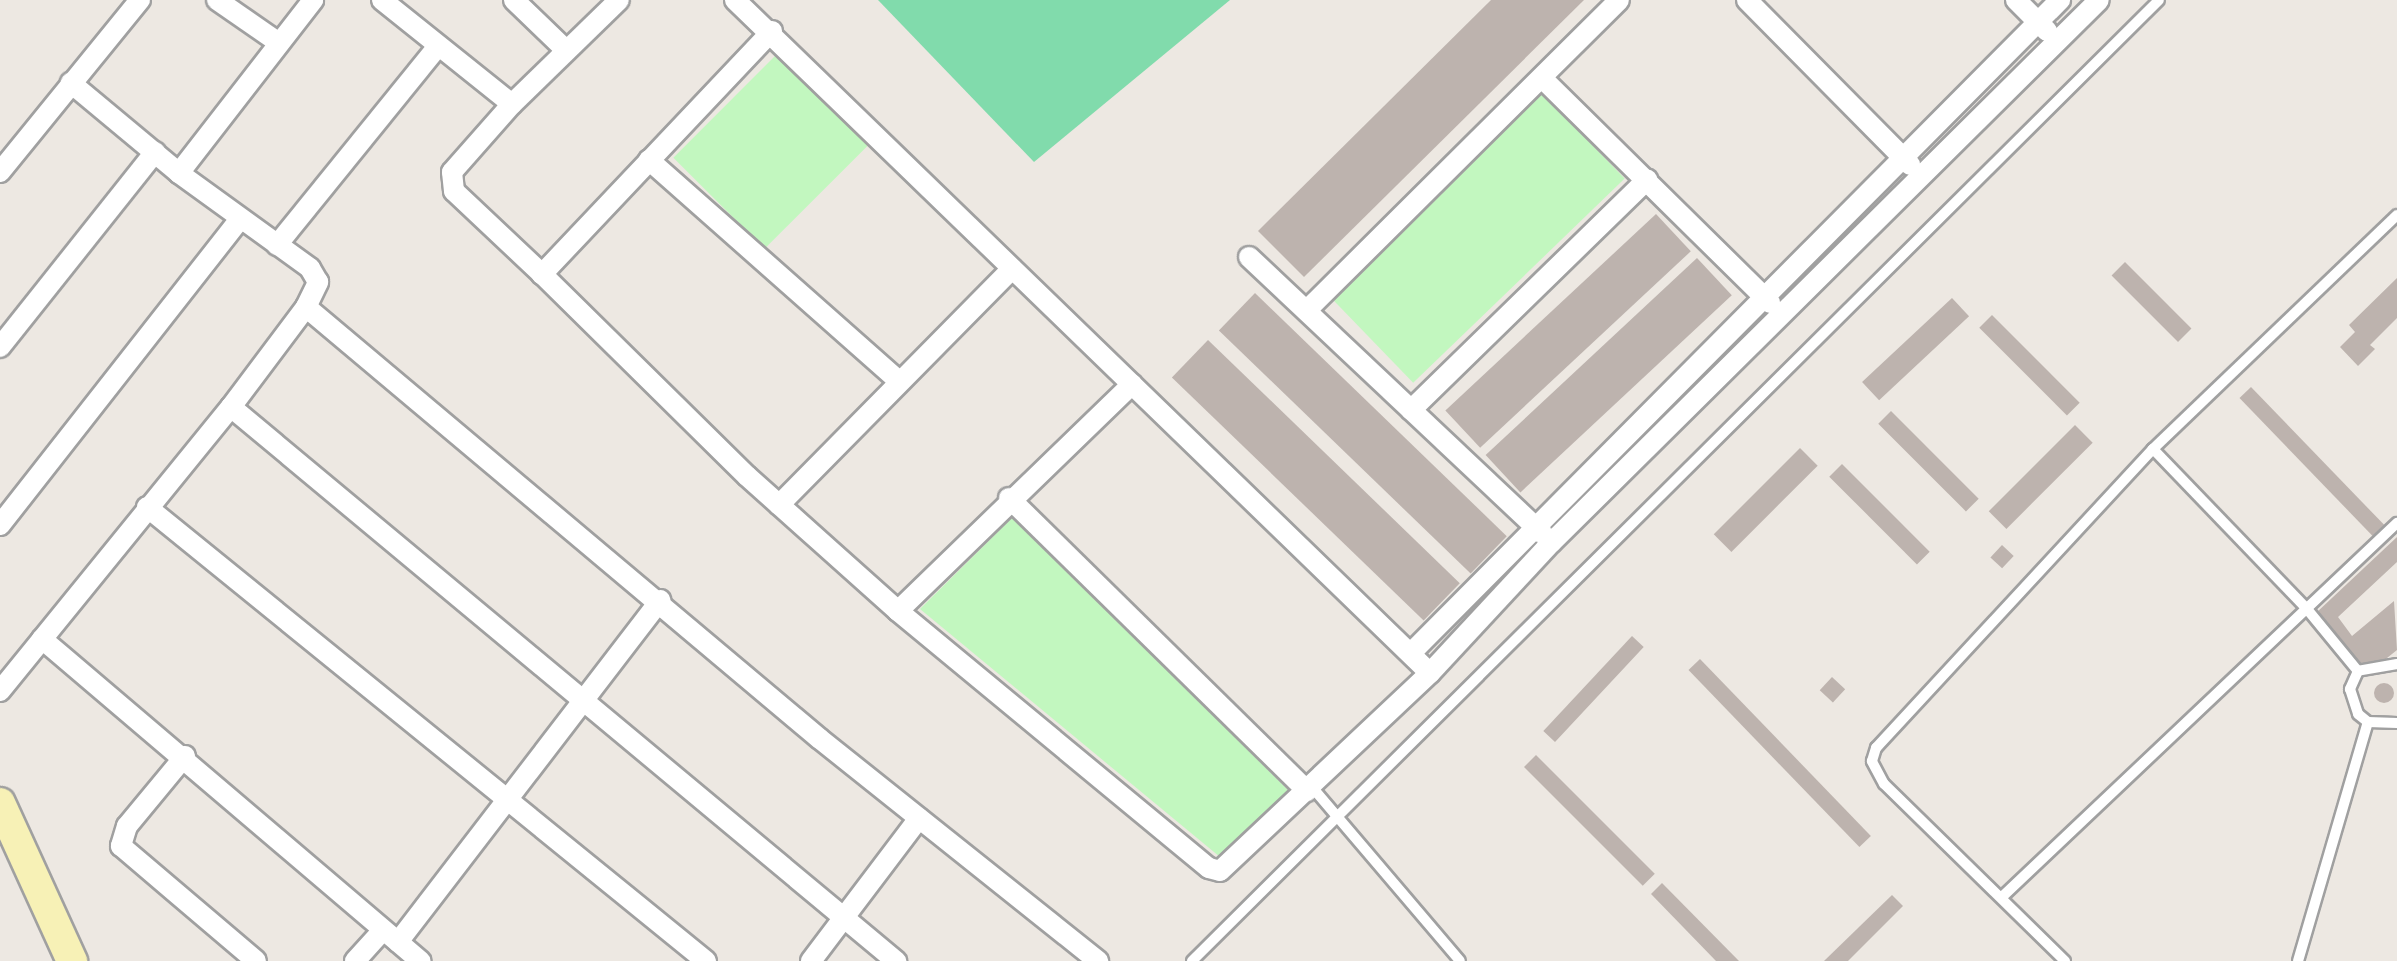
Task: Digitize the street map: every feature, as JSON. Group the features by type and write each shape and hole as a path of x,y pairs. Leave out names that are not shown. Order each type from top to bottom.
{"street":[{"path":"0,172 140,0"},
{"path":"217,0 279,43"},
{"path":"179,173 313,0"},
{"path":"382,0 512,104"},
{"path":"514,0 566,50"},
{"path":"619,0 512,104 457,164 450,183 779,505 898,611 1213,871 1226,870 1430,673 1551,543 2099,0"},
{"path":"735,0 772,31 1012,269 1430,673"},
{"path":"1308,309 1543,79 1619,0"},
{"path":"1747,0 1922,177"},
{"path":"2016,0 2058,41"},
{"path":"1411,653 1534,525 2060,0"},
{"path":"542,274 772,31"},
{"path":"277,245 438,46"},
{"path":"1543,79 1782,315"},
{"path":"0,691 231,407 316,291 316,273 179,173 71,83"},
{"path":"0,347 155,152"},
{"path":"649,160 899,381"},
{"path":"1411,410 1647,180"},
{"path":"0,525 240,219"},
{"path":"1249,257 1308,309 1551,543"},
{"path":"779,505 1012,269"},
{"path":"306,307 919,818 1098,961"},
{"path":"898,611 1009,498 1132,384"},
{"path":"231,407 896,961"},
{"path":"1009,498 1310,789"},
{"path":"147,507 706,961"},
{"path":"355,961 390,936 509,798 660,600"},
{"path":"42,639 185,756 421,961"},
{"path":"185,756 127,826 121,846 256,961"},
{"path":"0,803 72,961"},
{"path":"811,961 919,818"}],"lane":[{"path":"1192,961 2159,0"},
{"path":"2065,961 2003,896 1884,784 1872,761 1876,748 2153,449 2397,215"},
{"path":"2153,449 2307,609 2358,671"},
{"path":"2003,896 2397,523"},
{"path":"2358,671 2397,664"},
{"path":"2358,671 2350,689 2351,702 2368,722 2397,723"},
{"path":"2298,961 2368,722"},
{"path":"1310,789 1460,961"}],"green space":[{"path":"878,0 1230,0 1034,162"},
{"path":"778,53 869,144 765,249 673,158"},
{"path":"1542,93 1625,179 1413,383 1331,297"},
{"path":"1014,516 1289,791 1220,857 920,609"}],"building":[{"path":"1491,0 1584,0 1304,277 1258,231"},
{"path":"1656,214 1691,251 1480,448 1445,410"},
{"path":"1697,258 1732,295 1520,492 1486,455"},
{"path":"2125,262 2191,328 2178,342 2112,275"},
{"path":"2397,278 2397,318 2370,345 2375,349 2358,366 2340,347 2355,332 2349,325"},
{"path":"1255,293 1507,536 1471,574 1219,330"},
{"path":"1952,298 1969,316 1879,400 1862,382"},
{"path":"1992,315 2080,403 2067,415 1979,328"},
{"path":"1208,340 1460,583 1424,621 1172,377"},
{"path":"2251,387 2384,525 2373,536 2239,398"},
{"path":"1891,411 1979,499 1966,511 1878,424"},
{"path":"2075,425 2093,443 2006,529 1989,511"},
{"path":"1800,448 1818,466 1731,552 1714,534"},
{"path":"1842,464 1930,552 1917,564 1829,477"},
{"path":"2397,537 2397,562 2338,617 2352,636 2394,601 2397,650 2377,666 2372,661 2357,667 2316,613"},
{"path":"2002,545 2014,556 2002,568 1990,557"},
{"path":"1632,636 1644,647 1555,742 1543,731"},
{"path":"1700,659 1871,836 1859,847 1688,670"},
{"path":"1832,677 1845,689 1833,702 1820,690"},
{"path":"2380,683 2388,683 2394,693 2388,703 2380,703 2374,697 2374,689"},
{"path":"1536,755 1655,874 1643,886 1524,767"},
{"path":"1662,883 1739,961 1716,961 1651,894"},
{"path":"1892,895 1903,906 1848,961 1824,961"}]}
